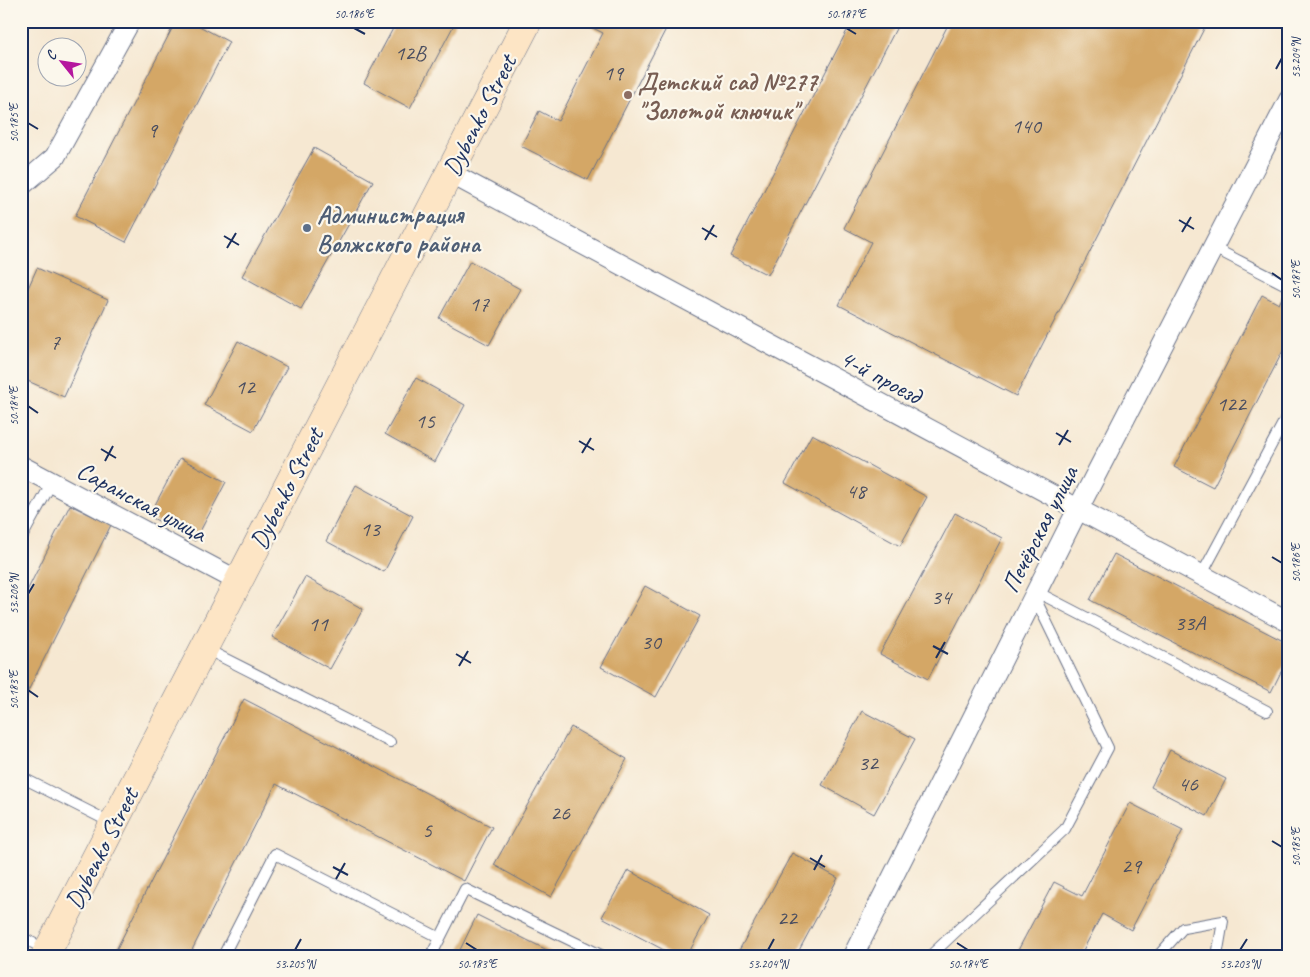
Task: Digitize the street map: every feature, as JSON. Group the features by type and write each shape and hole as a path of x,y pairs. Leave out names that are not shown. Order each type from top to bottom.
{"main road":[{"name":"Dybenko Street","path":"46,953 528,21"}],"street":[{"path":"21,186 55,157 130,21"},
{"name":"Печёрская улица","path":"853,956 1077,511 1289,100"},
{"name":"4-й проезд","path":"450,173 1077,511 1289,622"},
{"name":"Саранская улица","path":"21,466 238,581"}],"lane":[{"path":"1212,247 1288,286"},
{"path":"1201,576 1289,412"},
{"path":"21,539 52,482"},
{"path":"1036,594 1268,711"},
{"path":"930,956 1065,829 1108,748 1036,594"},
{"path":"204,648 390,742"},
{"path":"21,778 113,824"},
{"path":"223,956 275,854 440,938"},
{"path":"432,956 464,889 603,956"},
{"path":"1158,956 1183,928 1222,921 1217,956"},
{"path":"21,937 46,953"}],"building":[{"path":"176,21 190,21 229,42 126,242 75,216"},
{"path":"397,21 456,21 410,108 364,83"},
{"path":"586,21 660,21 668,25 588,180 521,146 539,111 558,121 603,33 585,24"},
{"path":"852,21 900,21 768,275 730,256"},
{"path":"950,21 1208,21 1016,396 839,305 871,242 844,228"},
{"name":"Администрация Волжского района","path":"314,148 373,181 301,309 242,276"},
{"path":"470,261 520,289 489,345 439,318"},
{"path":"37,268 108,300 64,397 21,378 21,304"},
{"path":"1289,284 1289,339 1213,487 1174,467 1262,295 1279,304"},
{"path":"238,341 287,367 253,431 204,405"},
{"path":"416,378 465,405 435,462 385,434"},
{"path":"812,434 927,497 900,546 785,483"},
{"path":"180,458 226,482 195,541 149,516"},
{"path":"356,485 413,516 384,572 326,541"},
{"path":"70,505 111,525 21,705 21,603"},
{"path":"955,513 1002,538 928,679 880,654"},
{"path":"1114,554 1289,644 1289,656 1271,692 1090,600"},
{"path":"305,577 363,609 330,669 272,637"},
{"path":"645,586 700,616 656,697 601,667"},
{"path":"244,699 492,827 464,881 276,784 189,956 113,956"},
{"path":"862,711 915,739 874,814 822,785"},
{"path":"571,727 627,759 551,897 494,865"},
{"path":"1170,750 1226,779 1207,816 1151,787"},
{"path":"1130,803 1183,830 1131,930 1102,914 1080,956 1015,956 1054,882 1082,896"},
{"path":"792,853 838,878 796,956 736,956"},
{"path":"628,870 709,915 687,956 675,956 602,917"},
{"path":"477,915 559,956 457,956"}],"place":[{"name":"Детский сад №277 \"Золотой ключик\"","path":"628,95"},
{"name":"Администрация Волжского района","path":"307,228"}]}
